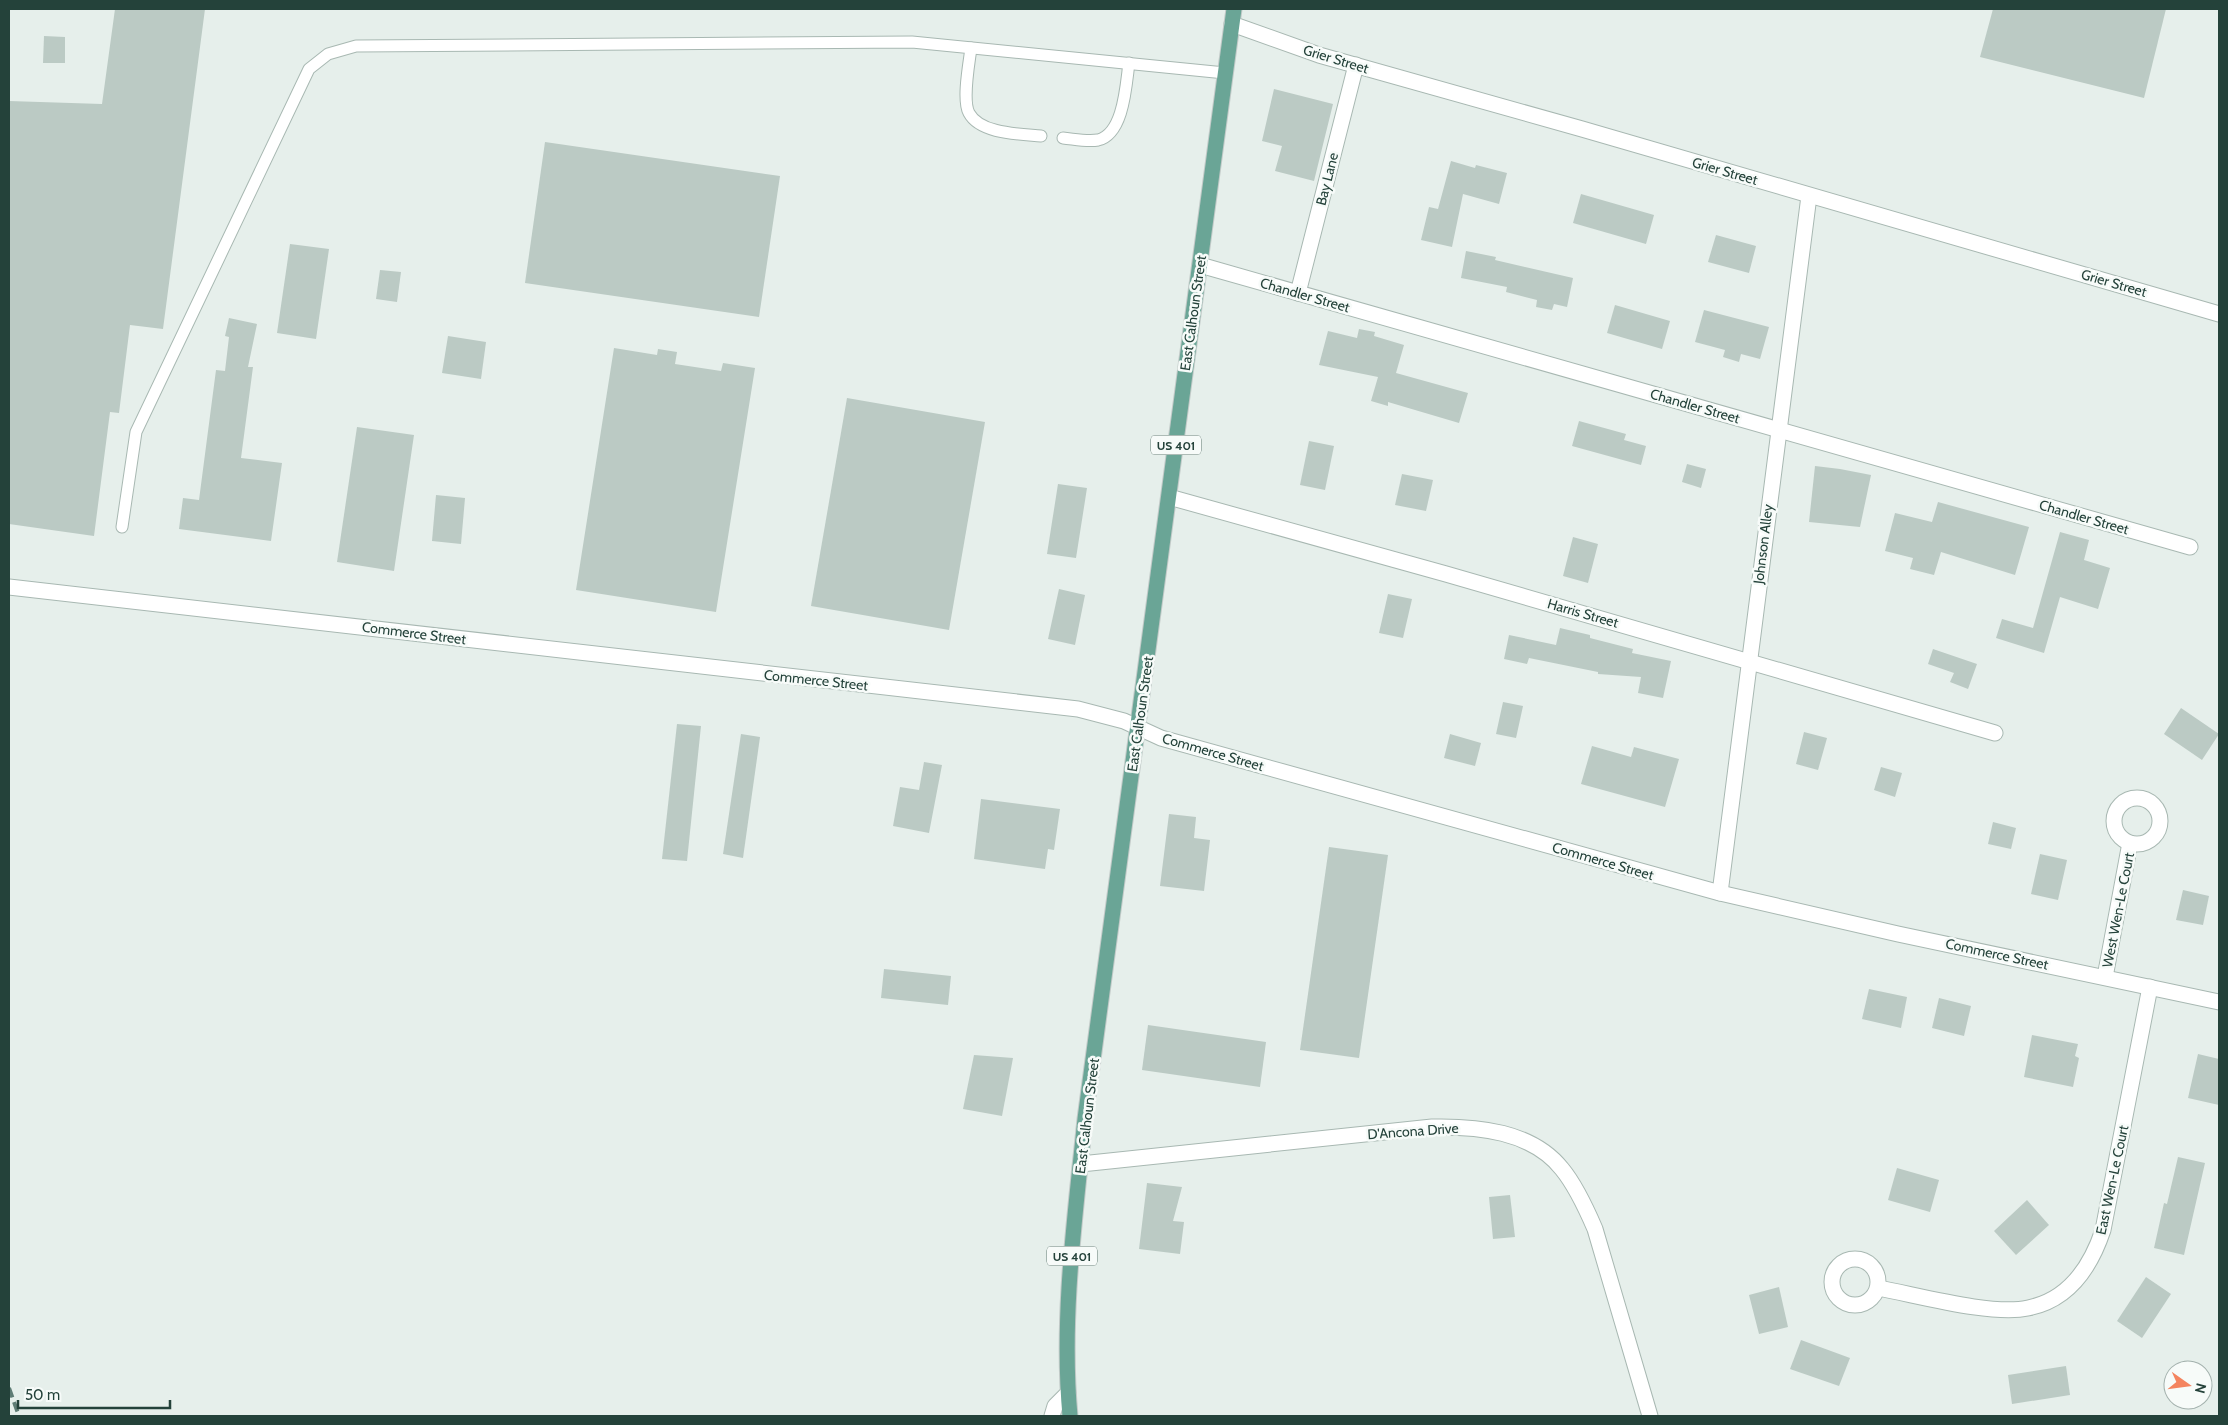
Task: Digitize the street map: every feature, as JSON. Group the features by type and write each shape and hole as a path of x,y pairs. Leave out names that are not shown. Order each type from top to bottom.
{"main road":[{"name":"East Calhoun Street","path":"1068,1393 1072,1242 1080,1164 1234,9"},
{"name":"US 401","path":"1068,1393 1070,1416"}],"street":[{"name":"Grier Street","path":"1232,24 1319,55 2219,314"},
{"name":"Bay Lane","path":"1298,293 1356,65"},
{"name":"Johnson Alley","path":"1720,893 1748,661 1809,196"},
{"name":"Chandler Street","path":"1200,266 2190,548"},
{"name":"Harris Street","path":"1169,497 1446,574 1995,733"},
{"name":"Commerce Street","path":"9,587 1078,709 1138,726 1161,738 1720,893 1898,934 2219,1002"},
{"name":"West Wen-Le Court","path":"2105,977 2130,843"},
{"name":"East Wen-Le Court","path":"1878,1288 1946,1302 2010,1310 2028,1308 2044,1303 2060,1294 2082,1275 2097,1249 2103,1230 2150,987"},
{"name":"D'Ancona Drive","path":"1080,1164 1432,1127 1458,1126 1494,1130 1524,1141 1550,1156 1563,1169 1584,1203 1595,1229 1650,1416"},
{"path":"1052,1416 1056,1406 1068,1393"}],"lane":[{"path":"122,527 136,432 309,68 328,54 356,46 912,42 1225,73"},
{"path":"971,48 967,98 969,113 978,124 1003,133 1041,136"},
{"path":"1063,138 1099,140 1110,134 1122,108 1129,63"}],"building":[{"path":"115,9 205,9 163,329 130,325 119,413 110,412 94,536 9,524 9,101 102,104"},
{"path":"1993,9 2166,9 2144,98 1980,57"},
{"path":"44,36 65,37 65,63 43,63"},
{"path":"1274,89 1333,104 1314,181 1275,171 1282,146 1262,141"},
{"path":"545,142 780,176 759,317 525,283"},
{"path":"1451,161 1475,168 1476,165 1507,173 1499,204 1463,194 1452,247 1421,240 1429,207 1438,209"},
{"path":"1581,194 1654,215 1646,244 1573,223"},
{"path":"1716,235 1756,246 1749,273 1708,262"},
{"path":"290,244 329,249 316,339 277,333"},
{"path":"1466,251 1496,257 1495,260 1573,278 1567,307 1554,304 1552,310 1536,307 1537,300 1506,292 1507,287 1461,278"},
{"path":"380,270 401,272 397,302 376,299"},
{"path":"1615,305 1670,321 1662,349 1607,333"},
{"path":"1704,310 1769,327 1760,359 1741,354 1739,362 1723,357 1725,350 1695,342"},
{"path":"229,318 257,324 248,367 253,367 241,458 282,463 271,541 179,529 183,498 199,500 216,370 225,371 229,337 225,336"},
{"path":"1359,329 1375,332 1374,336 1404,345 1396,373 1468,393 1459,423 1388,402 1388,406 1371,401 1378,377 1319,365 1328,331 1357,338"},
{"path":"448,336 486,342 481,379 442,373"},
{"path":"614,348 657,355 658,349 677,352 675,364 721,371 723,363 755,368 716,612 576,590"},
{"path":"847,398 985,422 949,630 811,606"},
{"path":"1579,421 1626,434 1624,440 1646,446 1641,465 1572,446"},
{"path":"357,427 414,435 394,571 337,562"},
{"path":"1309,441 1334,446 1325,490 1300,485"},
{"path":"1687,464 1706,469 1701,488 1682,482"},
{"path":"1815,466 1871,475 1860,527 1809,522"},
{"path":"1402,474 1433,480 1426,511 1395,505"},
{"path":"1058,484 1087,488 1076,558 1047,554"},
{"path":"436,495 465,498 461,544 432,541"},
{"path":"1938,502 2029,527 2015,575 1941,552 1934,575 1910,569 1913,558 1885,551 1895,513 1932,522"},
{"path":"2060,532 2089,540 2084,560 2110,568 2098,609 2060,597 2044,653 1996,638 2002,619 2033,628"},
{"path":"1573,537 1598,544 1588,583 1563,576"},
{"path":"1059,589 1085,595 1075,645 1048,639"},
{"path":"1388,594 1412,599 1403,638 1379,633"},
{"path":"1560,628 1590,635 1590,638 1633,649 1632,653 1671,661 1663,698 1638,693 1641,677 1598,674 1598,672 1529,658 1527,664 1504,659 1509,635 1556,645"},
{"path":"1933,649 1977,664 1968,689 1950,682 1954,673 1928,664"},
{"path":"1503,702 1523,706 1516,738 1496,734"},
{"path":"2181,708 2219,734 2202,760 2164,734"},
{"path":"677,724 701,726 687,861 662,859"},
{"path":"1804,732 1827,738 1818,770 1796,764"},
{"path":"741,734 760,737 743,858 723,854"},
{"path":"1450,734 1481,743 1475,766 1444,758"},
{"path":"1592,746 1631,757 1634,747 1679,759 1665,807 1581,784"},
{"path":"924,762 942,765 929,833 893,826 900,787 919,790"},
{"path":"1881,767 1902,773 1895,797 1874,790"},
{"path":"981,799 1060,809 1054,850 1048,849 1045,869 974,859"},
{"path":"1169,814 1196,817 1194,838 1210,840 1204,891 1160,886"},
{"path":"1993,822 2016,828 2011,849 1988,844"},
{"path":"1329,847 1388,855 1359,1058 1300,1050"},
{"path":"2040,854 2067,860 2058,900 2031,894"},
{"path":"2183,890 2209,896 2203,925 2176,920"},
{"path":"884,969 951,976 948,1005 881,998"},
{"path":"1869,989 1907,997 1901,1028 1862,1019"},
{"path":"1939,998 1971,1006 1964,1036 1932,1028"},
{"path":"1148,1025 1266,1042 1260,1087 1142,1070"},
{"path":"2032,1035 2078,1044 2075,1056 2079,1058 2073,1087 2024,1077"},
{"path":"2198,1054 2219,1059 2219,1105 2188,1098"},
{"path":"974,1055 1013,1058 1002,1116 963,1109"},
{"path":"2178,1157 2205,1163 2184,1255 2154,1248 2164,1203 2167,1204"},
{"path":"1897,1168 1939,1180 1930,1212 1888,1200"},
{"path":"1147,1183 1182,1187 1173,1221 1184,1222 1180,1254 1139,1249"},
{"path":"1510,1195 1515,1237 1493,1239 1489,1197"},
{"path":"2027,1200 2049,1225 2016,1255 1994,1231"},
{"path":"2146,1277 2171,1294 2142,1338 2117,1321"},
{"path":"1779,1287 1788,1327 1759,1334 1749,1295"},
{"path":"1801,1340 1850,1358 1839,1386 1790,1369"},
{"path":"2066,1366 2070,1395 2012,1404 2008,1375"}],"railway":[{"path":"9,1388 19,1416"}]}
